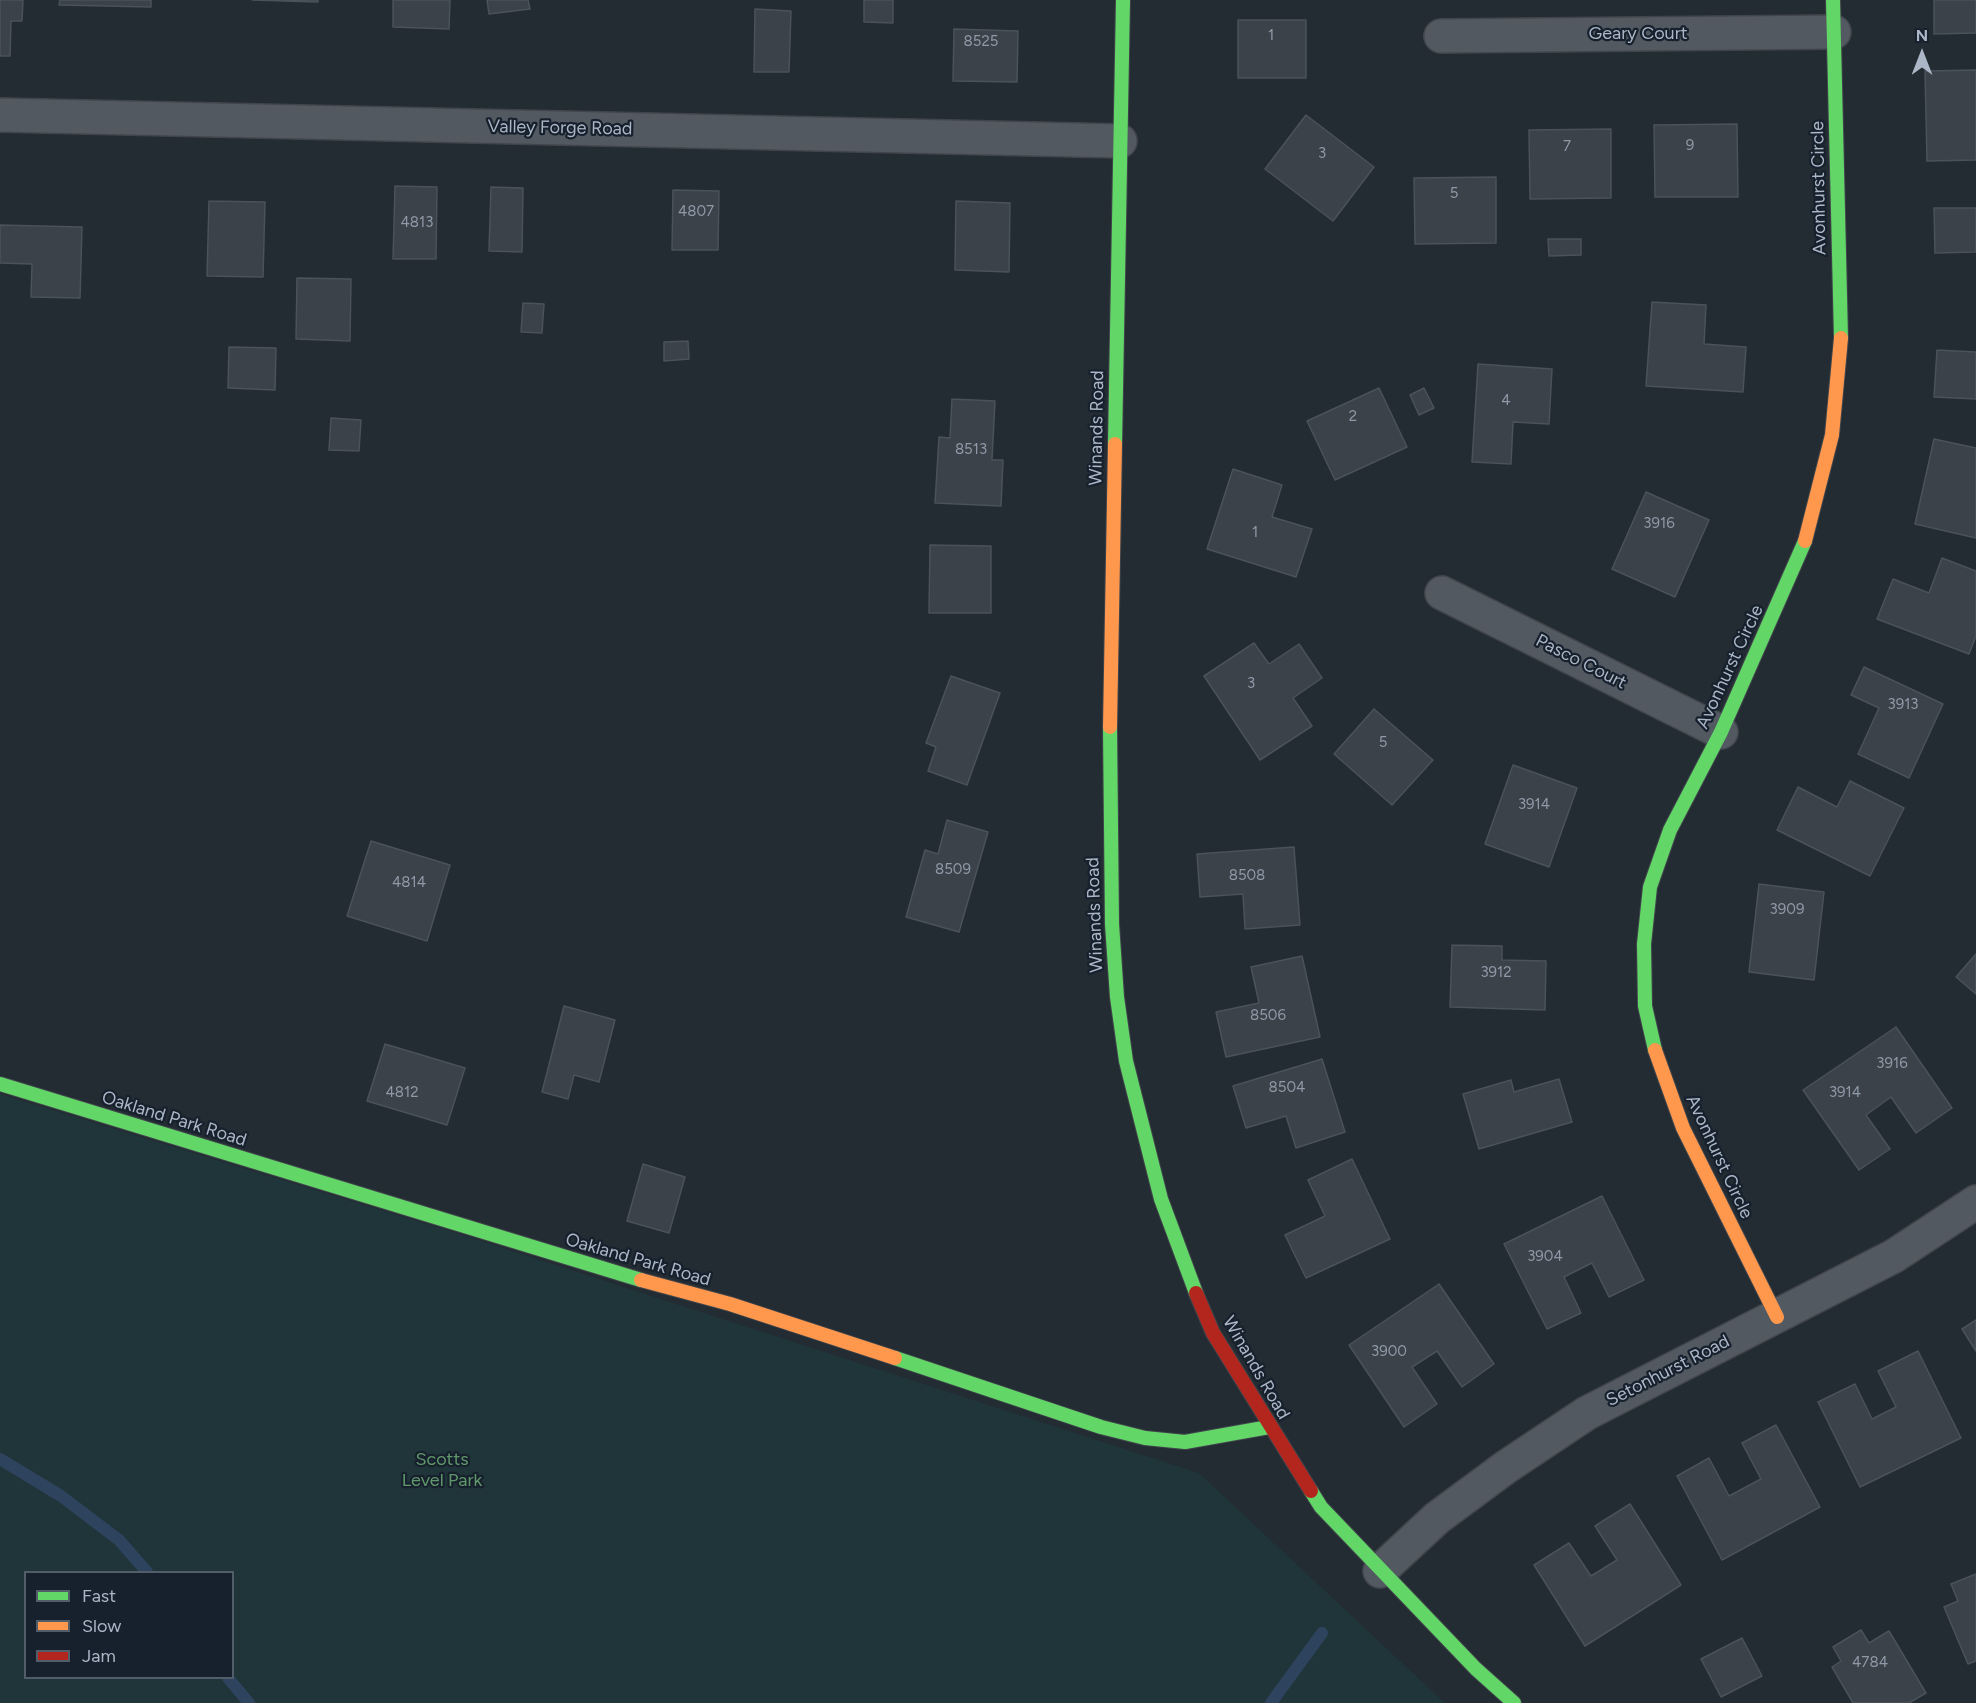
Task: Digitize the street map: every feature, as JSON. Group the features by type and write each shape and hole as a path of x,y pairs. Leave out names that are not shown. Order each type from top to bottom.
{"street":[{"name":"Winands Road","path":"1123,0 1109,781 1112,924 1117,997 1126,1061 1161,1199 1184,1267 1213,1333 1269,1427 1321,1507 1476,1669 1514,1703"},
{"name":"Avonhurst Circle","path":"1777,1317 1683,1128 1659,1065 1644,1006 1644,944 1650,886 1670,831 1720,732 1801,553 1818,496 1832,435 1841,355 1833,0"},
{"name":"Geary Court","path":"1441,36 1834,32"},
{"name":"Valley Forge Road","path":"0,115 1120,141"},
{"name":"Pasco Court","path":"1442,593 1720,732"},
{"name":"Oakland Park Road","path":"0,1084 621,1275 730,1304 1011,1395 1101,1427 1145,1438 1185,1442 1269,1427"},
{"name":"Setonhurst Road","path":"1380,1571 1437,1518 1506,1467 1587,1413 1894,1256 1976,1202"}],"green space":[{"name":"Scotts Level Park","path":"0,1094 463,1235 1199,1473 1445,1703 0,1703"}],"building":[{"path":"0,0 23,0 22,21 11,21 10,56 0,56"},
{"path":"60,0 151,0 151,7 59,5"},
{"path":"252,0 318,0 318,2"},
{"path":"393,0 450,0 449,29 393,27"},
{"path":"487,0 528,0 530,9 489,14"},
{"path":"864,0 893,0 893,23 864,22"},
{"path":"1934,0 1976,0 1976,33 1934,34"},
{"path":"755,9 791,11 789,72 754,72"},
{"path":"1238,20 1306,20 1306,78 1238,78"},
{"path":"954,29 1018,31 1017,82 953,81"},
{"path":"1976,70 1976,160 1927,161 1925,71"},
{"path":"1306,115 1374,167 1333,221 1265,169"},
{"path":"1737,124 1738,197 1655,197 1654,125"},
{"path":"1611,129 1611,198 1530,199 1529,130"},
{"path":"1496,177 1496,243 1415,244 1414,178"},
{"path":"395,186 437,187 436,259 393,259"},
{"path":"491,187 523,188 522,252 489,251"},
{"path":"673,190 719,191 718,250 672,250"},
{"path":"209,201 265,202 263,277 207,276"},
{"path":"956,201 1010,203 1009,272 955,270"},
{"path":"1934,208 1976,208 1976,252 1935,253"},
{"path":"0,225 82,227 80,298 31,297 32,264 0,263"},
{"path":"1548,239 1581,239 1581,255 1549,256"},
{"path":"297,278 351,279 350,341 296,339"},
{"path":"1652,302 1706,305 1704,344 1746,347 1743,392 1646,386"},
{"path":"523,303 544,304 542,333 521,332"},
{"path":"688,341 689,359 664,361 664,342"},
{"path":"229,347 276,348 275,390 228,388"},
{"path":"1937,350 1976,352 1976,399 1934,397"},
{"path":"1478,364 1552,369 1549,424 1513,422 1511,464 1472,462"},
{"path":"1379,388 1407,447 1335,480 1307,421"},
{"path":"1424,388 1434,408 1419,415 1410,395"},
{"path":"952,399 995,401 992,460 1003,460 1001,506 935,503 939,437 950,438"},
{"path":"331,418 361,420 359,451 329,450"},
{"path":"1934,439 1976,448 1976,538 1915,524"},
{"path":"1233,469 1282,485 1272,517 1312,529 1296,577 1207,549"},
{"path":"1646,492 1709,520 1675,597 1612,569"},
{"path":"930,545 991,546 991,613 929,613"},
{"path":"1942,558 1976,571 1976,636 1969,654 1877,619 1893,579 1929,593"},
{"path":"1254,643 1269,664 1299,644 1322,678 1293,698 1312,726 1260,760 1204,676"},
{"path":"1864,667 1943,704 1909,778 1858,754 1879,708 1851,695"},
{"path":"951,676 1000,693 967,785 928,771 936,747 926,743"},
{"path":"1374,709 1433,760 1392,805 1334,754"},
{"path":"1513,765 1577,788 1549,867 1485,844"},
{"path":"1850,781 1904,808 1870,876 1777,830 1798,787 1837,807"},
{"path":"947,820 988,832 959,932 906,917 925,850 938,854"},
{"path":"371,841 450,865 427,941 347,916"},
{"path":"1294,847 1300,925 1245,929 1243,894 1200,897 1197,854"},
{"path":"1759,884 1824,892 1814,980 1749,972"},
{"path":"1452,945 1502,946 1502,960 1546,961 1545,1010 1450,1007"},
{"path":"1976,954 1976,994 1956,977"},
{"path":"1302,956 1320,1037 1226,1057 1216,1012 1259,1003 1251,967"},
{"path":"564,1006 615,1020 599,1082 574,1075 568,1099 542,1092"},
{"path":"1896,1027 1952,1108 1916,1133 1891,1097 1866,1115 1890,1149 1859,1170 1803,1090"},
{"path":"385,1044 465,1068 447,1125 367,1101"},
{"path":"1322,1059 1345,1132 1296,1148 1286,1116 1246,1128 1233,1086"},
{"path":"1559,1079 1572,1122 1479,1149 1463,1094 1511,1080 1514,1092"},
{"path":"1352,1159 1390,1239 1306,1278 1285,1235 1325,1216 1308,1180"},
{"path":"643,1164 685,1177 669,1233 627,1221"},
{"path":"1602,1196 1644,1280 1609,1297 1592,1263 1564,1277 1581,1313 1547,1329 1504,1244"},
{"path":"1439,1284 1494,1364 1462,1387 1437,1351 1412,1367 1437,1404 1404,1427 1349,1345"},
{"path":"1976,1320 1976,1351 1962,1329"},
{"path":"1918,1351 1961,1438 1860,1487 1818,1402 1855,1384 1872,1419 1896,1407 1878,1371"},
{"path":"1776,1425 1820,1507 1722,1560 1677,1476 1709,1458 1729,1496 1761,1479 1742,1443"},
{"path":"1630,1504 1681,1585 1585,1646 1534,1565 1569,1543 1591,1576 1617,1560 1595,1526"},
{"path":"1976,1574 1976,1661 1968,1664 1944,1607 1958,1601 1951,1584"},
{"path":"1861,1630 1869,1643 1889,1631 1926,1693 1909,1703 1853,1703 1832,1667 1841,1661 1833,1647"},
{"path":"1742,1638 1762,1676 1721,1697 1701,1659"}],"waterway":[{"path":"0,1459 61,1496 119,1540 146,1571"},
{"path":"1271,1703 1322,1633"},
{"path":"229,1679 249,1703"}],"traffic: fast":[{"path":"1115,444 1123,0"},
{"path":"1833,0 1841,338"},
{"path":"1655,1050 1645,1006 1644,944 1650,887 1670,830 1721,732 1805,541"},
{"path":"1110,727 1112,924 1117,997 1126,1061 1161,1199 1196,1293"},
{"path":"0,1084 641,1280"},
{"path":"895,1358 1101,1427 1145,1438 1185,1442 1269,1427"},
{"path":"1311,1491 1321,1507 1476,1669 1514,1703"}],"traffic: slow":[{"path":"1805,541 1832,435 1841,338"},
{"path":"1110,727 1115,444"},
{"path":"1655,1050 1683,1128 1777,1317"},
{"path":"641,1280 730,1304 895,1358"}],"traffic: jam":[{"path":"1196,1293 1213,1333 1311,1491"}]}
